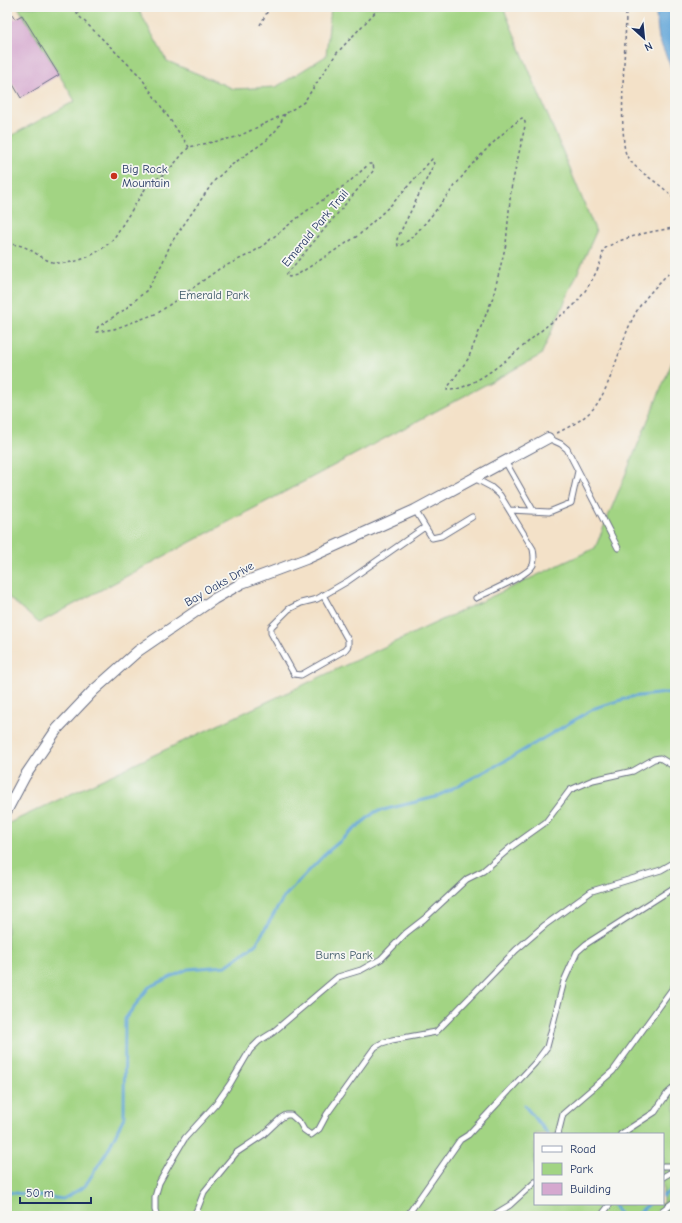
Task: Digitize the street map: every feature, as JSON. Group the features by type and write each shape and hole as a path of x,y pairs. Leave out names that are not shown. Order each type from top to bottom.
{"street":[{"name":"Bay Oaks Drive","path":"7,810 25,776 57,729 93,691 138,651 214,599 242,583 306,559 415,510 548,438"}],"lane":[{"path":"548,438 561,444 567,450 618,548"},
{"path":"505,461 534,512"},
{"path":"510,510 549,512 571,503 578,471"},
{"path":"473,478 491,487 500,495 533,549 535,558 532,566 525,572 476,598"},
{"path":"415,510 432,538 441,536 472,517"},
{"path":"323,595 348,640 348,646 346,650 301,675 294,674 271,633 271,627 289,609 323,595 348,581 425,526"},
{"path":"157,1216 155,1210 155,1197 159,1183 173,1158 185,1138 216,1104 250,1050 259,1041 277,1030 338,977 361,970 381,959 406,933 424,919 467,879 482,871 511,847 546,822 570,790 593,780 633,771 654,759 660,758 675,766"},
{"path":"193,1216 204,1192 236,1153 263,1135 281,1118 286,1115 291,1116 311,1135 320,1129 327,1114 375,1047 392,1040 436,1032 516,950 592,891 661,870 675,862"},
{"path":"407,1216 460,1140 468,1135 535,1063 547,1047 564,981 577,952 586,944 675,887"},
{"path":"558,1133 563,1114 613,1070 675,985"},
{"path":"624,1133 655,1112 667,1094 675,1087"},
{"path":"664,1166 675,1166"},
{"path":"664,1176 675,1170"},
{"path":"492,1216 510,1204 534,1183"},
{"path":"655,1216 675,1201"},
{"path":"601,1216 609,1205"}],"path":[{"path":"73,7 80,17 140,76 189,147"},
{"path":"260,25 270,7"},
{"path":"7,245 26,247 48,261 67,262 88,257 108,245 147,186 168,170 189,147 237,137 285,114 309,98 336,54 380,7"},
{"path":"626,7 622,96 625,149 628,158 639,170 665,189 675,201"},
{"name":"Emerald Park Trail","path":"285,114 278,128 267,140 230,166 214,181 171,243 162,264 147,290 124,310 98,327 96,330 97,333 158,314 219,269 256,251 305,212 348,183 369,164 373,164 374,170 361,187 286,275 289,278 297,275 359,235 393,203 432,159 434,164 397,239 396,243 398,246 405,244 419,231 476,160 522,118 525,122 525,126 511,189 506,244 493,297 468,359 447,390 462,388 480,378 520,350 538,333 577,302 603,256 603,250 617,242 659,230 675,228"},
{"path":"548,438 574,424 592,409 605,391 615,361 634,315 675,267"}],"green space":[{"name":"Emerald Park","path":"18,7 137,7 167,61 234,89 276,87 326,56 331,7 503,7 596,232 541,355 39,623 7,596 7,138 75,101"},
{"name":"Burns Park","path":"675,355 675,1216 7,1216 7,824 595,548"}],"water":[{"path":"655,7 675,7 675,77 659,39"}],"building":[{"path":"12,14 15,19 22,15 59,75 21,98 7,74 7,18"}],"waterway":[{"path":"7,1192 63,1199 85,1186 108,1150 124,1117 125,1019 149,987 188,969 226,966 256,944 284,897 326,853 375,812 436,797 505,761 595,708 631,697 675,692"},
{"path":"524,1105 547,1133"},
{"path":"664,1195 675,1187"},
{"path":"614,1205 621,1216"},
{"path":"635,1216 648,1205"}],"place":[{"name":"Big Rock Mountain","path":"114,176"}]}
